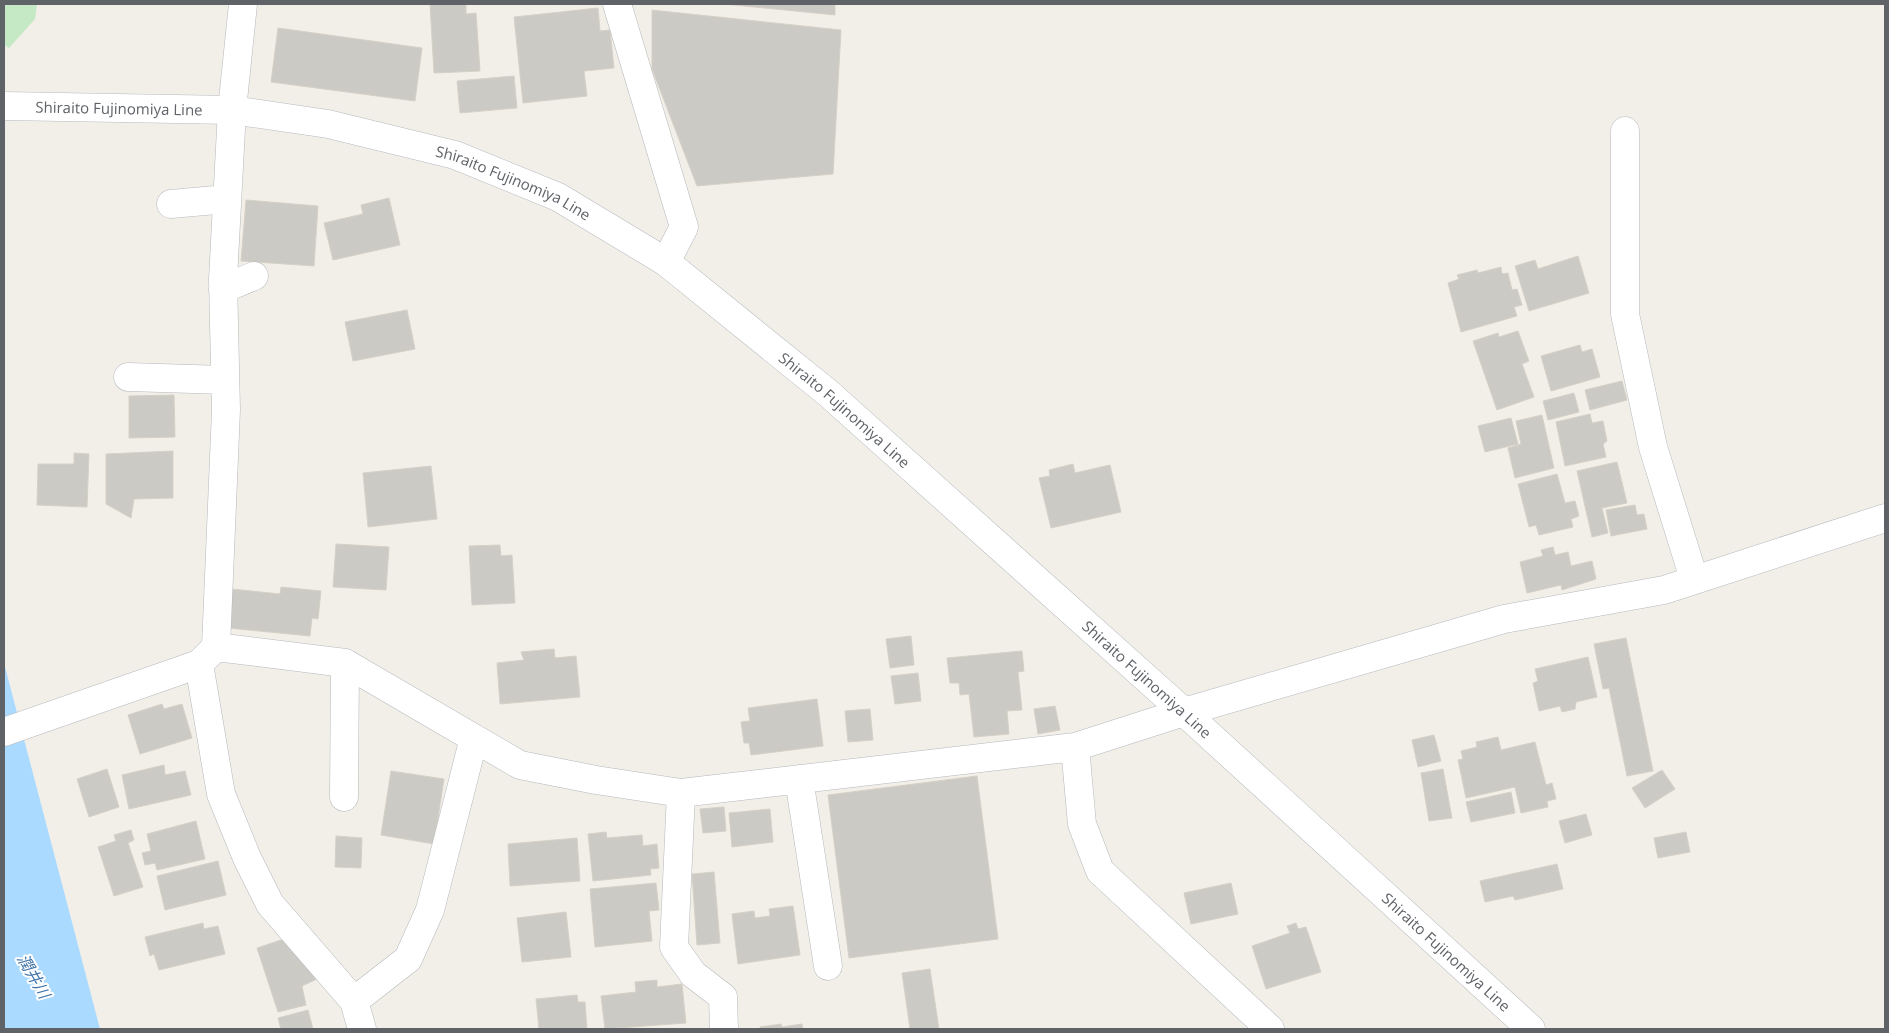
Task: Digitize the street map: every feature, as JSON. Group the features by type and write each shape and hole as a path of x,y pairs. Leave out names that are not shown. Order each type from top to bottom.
{"street":[{"path":"242,4 232,110 223,289 226,410 208,655 221,794 270,904 354,1000 362,1029"},
{"path":"617,4 684,227 666,262"},
{"name":"Shiraito Fujinomiya Line","path":"4,106 33,105 232,110 328,124 455,155 558,197 666,262 828,393 1184,712 1531,1029"},
{"path":"1626,131 1625,314 1653,447 1694,579"},
{"path":"171,204 227,199"},
{"path":"223,289 254,276"},
{"path":"128,377 225,380"},
{"path":"4,732 71,710 208,655 345,663 520,764 596,780 681,793 1075,747 1184,712 1504,619 1664,590 1885,518"},
{"path":"344,798 345,663"},
{"path":"354,1000 408,959 430,910 474,738"},
{"path":"1075,747 1082,824 1100,872 1270,1029"},
{"path":"799,779 828,966"},
{"path":"681,793 674,947 693,974 723,997 724,1029"}],"green space":[{"path":"4,4 37,4 35,19 9,48 4,45"}],"water":[{"name":"潤井川","path":"4,663 100,1029 4,1029"}],"building":[{"path":"430,4 466,4 466,14 476,13 480,71 434,73"},
{"path":"724,4 835,4 835,15"},
{"path":"598,8 600,31 610,30 614,68 584,71 587,96 523,103 514,17"},
{"path":"652,10 841,30 833,174 697,186 652,69"},
{"path":"278,28 422,48 415,101 271,82"},
{"path":"514,76 517,108 460,113 457,81"},
{"path":"389,198 400,245 333,260 324,223 363,214 361,205"},
{"path":"246,200 318,206 314,266 241,261"},
{"path":"1578,256 1589,293 1529,311 1515,266 1535,260 1538,269"},
{"path":"1501,267 1502,274 1508,273 1512,290 1517,289 1522,305 1514,307 1517,316 1461,332 1448,283 1459,279 1457,275 1477,270 1478,273"},
{"path":"407,310 415,349 353,361 345,322"},
{"path":"1518,331 1529,361 1522,364 1534,397 1497,410 1473,341 1498,333 1499,337"},
{"path":"1580,345 1582,352 1592,349 1600,377 1551,391 1541,356"},
{"path":"1622,381 1627,400 1590,410 1585,390"},
{"path":"1574,393 1579,412 1548,420 1543,401"},
{"path":"174,395 175,437 129,438 129,396"},
{"path":"1590,414 1592,423 1603,421 1607,441 1603,444 1606,457 1565,466 1556,422"},
{"path":"1542,415 1554,468 1515,478 1508,448 1521,444 1516,421"},
{"path":"1511,418 1518,444 1485,452 1478,426"},
{"path":"173,451 173,498 134,499 131,518 106,504 106,454"},
{"path":"74,453 89,454 87,507 37,505 38,464 74,464"},
{"path":"1617,462 1627,503 1602,508 1608,533 1592,537 1577,471"},
{"path":"1073,464 1075,473 1110,465 1121,512 1051,528 1039,478 1050,476 1049,470"},
{"path":"431,466 437,519 368,527 363,473"},
{"path":"1557,474 1565,503 1575,501 1579,516 1571,519 1573,527 1539,535 1536,525 1529,527 1518,484"},
{"path":"1635,505 1637,515 1644,514 1647,529 1611,536 1606,510"},
{"path":"336,544 389,547 386,590 333,587"},
{"path":"500,545 501,556 512,555 515,603 472,605 469,546"},
{"path":"1553,547 1555,555 1568,552 1571,566 1592,561 1596,579 1562,590 1561,585 1527,593 1520,562 1543,556 1541,550"},
{"path":"281,587 321,591 318,619 312,618 310,636 228,628 232,589 280,594"},
{"path":"911,636 914,665 890,668 886,639"},
{"path":"1626,638 1653,771 1627,776 1609,688 1603,689 1594,644"},
{"path":"554,649 555,658 576,656 580,697 500,704 497,663 524,660 521,652"},
{"path":"1022,651 1024,671 1018,672 1022,710 1007,711 1009,734 974,737 969,694 960,695 959,683 950,683 947,658"},
{"path":"1588,657 1597,697 1576,702 1575,709 1562,712 1560,706 1539,711 1533,683 1538,681 1535,669"},
{"path":"918,673 921,701 895,704 891,676"},
{"path":"817,699 823,746 751,755 749,743 744,743 741,722 750,721 748,708"},
{"path":"162,704 164,709 182,704 192,738 140,754 128,715"},
{"path":"1055,706 1060,730 1038,734 1034,709"},
{"path":"870,709 873,740 848,742 845,711"},
{"path":"1434,735 1441,761 1418,767 1412,740"},
{"path":"1498,737 1501,750 1535,742 1546,785 1552,783 1556,799 1547,801 1548,807 1521,813 1515,787 1466,798 1458,760 1463,759 1461,751 1477,747 1476,742"},
{"path":"164,765 165,775 185,771 191,795 129,809 122,775"},
{"path":"107,769 119,807 89,817 77,779"},
{"path":"1443,769 1452,818 1429,821 1421,773"},
{"path":"1662,770 1675,789 1645,808 1632,788"},
{"path":"391,771 444,779 434,844 381,835"},
{"path":"977,776 998,939 849,958 828,795"},
{"path":"1511,792 1515,813 1471,822 1466,802"},
{"path":"724,807 726,831 703,833 700,809"},
{"path":"770,809 773,842 732,847 729,813"},
{"path":"1586,814 1592,835 1565,843 1559,821"},
{"path":"196,821 205,859 157,870 155,863 145,865 142,853 151,851 147,834"},
{"path":"131,830 134,840 128,843 143,887 114,896 98,847 116,841 114,835"},
{"path":"606,832 607,838 642,835 643,846 657,844 659,868 650,869 651,875 593,881 588,834"},
{"path":"1686,832 1690,852 1658,858 1654,838"},
{"path":"336,836 362,838 361,868 335,867"},
{"path":"577,838 580,881 510,886 508,844"},
{"path":"218,861 226,895 165,910 157,876"},
{"path":"1557,864 1563,889 1515,900 1513,896 1485,902 1480,881"},
{"path":"714,872 720,943 697,945 692,874"},
{"path":"656,883 659,910 649,911 652,941 595,947 590,889"},
{"path":"1231,883 1238,914 1191,924 1184,893"},
{"path":"793,906 800,955 738,964 732,914 754,911 755,918 770,916 769,909"},
{"path":"566,912 571,957 522,962 517,918"},
{"path":"203,923 204,929 218,926 225,954 159,970 154,954 150,956 145,937"},
{"path":"1296,923 1298,929 1306,927 1321,972 1266,989 1252,946 1290,933 1287,926"},
{"path":"290,937 317,979 302,986 306,1005 278,1012 257,948"},
{"path":"930,969 939,1029 910,1029 902,973"},
{"path":"657,980 657,987 682,984 686,1023 605,1029 601,996 636,992 635,982"},
{"path":"577,995 578,1002 585,1002 587,1029 539,1029 536,999"},
{"path":"308,1010 313,1029 281,1029 278,1018"},
{"path":"781,1024 782,1027 802,1024 803,1029 760,1029 760,1027"}]}
